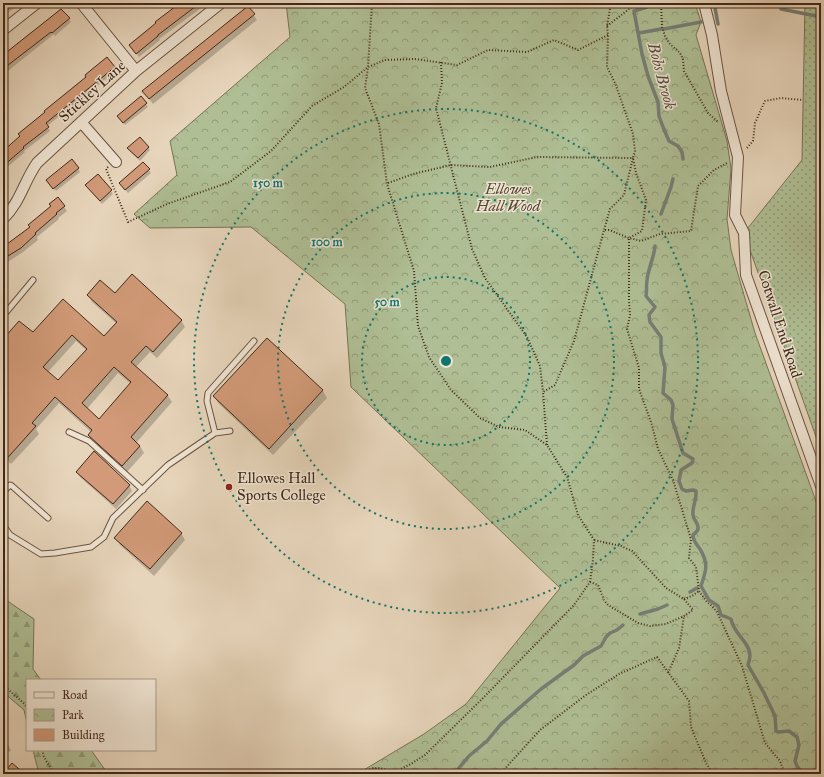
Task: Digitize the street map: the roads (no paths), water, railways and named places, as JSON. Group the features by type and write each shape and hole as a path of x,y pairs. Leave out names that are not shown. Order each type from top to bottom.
{"street":[{"path":"3,30 37,3"},
{"path":"81,3 136,71"},
{"name":"Stickley Lane","path":"3,218 16,204 29,174 37,163 136,71 221,3"},
{"name":"Cotwall End Road","path":"704,3 712,35 721,91 738,157 735,215 744,233 746,275 821,486"},
{"path":"81,122 116,162"}],"lane":[{"path":"3,316 33,280"},
{"path":"215,433 207,401 208,393 254,341"},
{"path":"3,525 10,535 41,554 55,553 91,546 104,537 113,518 168,465 215,433 230,431"},
{"path":"69,432 88,441 142,490"},
{"path":"3,492 10,485 12,486 48,518"}],"waterway":[{"name":"Bobs Brook","path":"649,3 647,7 634,11 642,54 648,76 658,102 659,116 663,127 669,141 678,146 682,152 683,159"},
{"path":"716,3 715,8 718,24"},
{"path":"744,3 768,6"},
{"path":"781,9 821,17"},
{"path":"664,29 701,22"},
{"path":"639,33 661,29"},
{"name":"Bobs Brook","path":"661,214 673,179"},
{"name":"Bobs Brook","path":"655,246 648,276 646,296 655,307 649,315 650,322 661,337 661,353 665,367 663,393 671,400 673,405 672,419 683,453 693,459 692,463 681,470 679,481 682,489 686,491 696,491 693,515 698,530 693,537 695,543 703,554 706,563 701,586 709,600 718,606 721,615 731,619 732,624 747,646 750,655 748,665 775,716 776,731 789,731 797,737 799,745 795,761 803,774"},
{"path":"690,592 697,588"},
{"path":"640,614 667,605"},
{"path":"454,774 469,756 487,741 501,724 541,689 574,665 583,656 601,646 610,633 623,625"}],"place":[{"name":"Ellowes Hall Sports College","path":"229,487"}],"park label":[{"name":"Ellowes Hall Wood","path":"508,198"}]}
